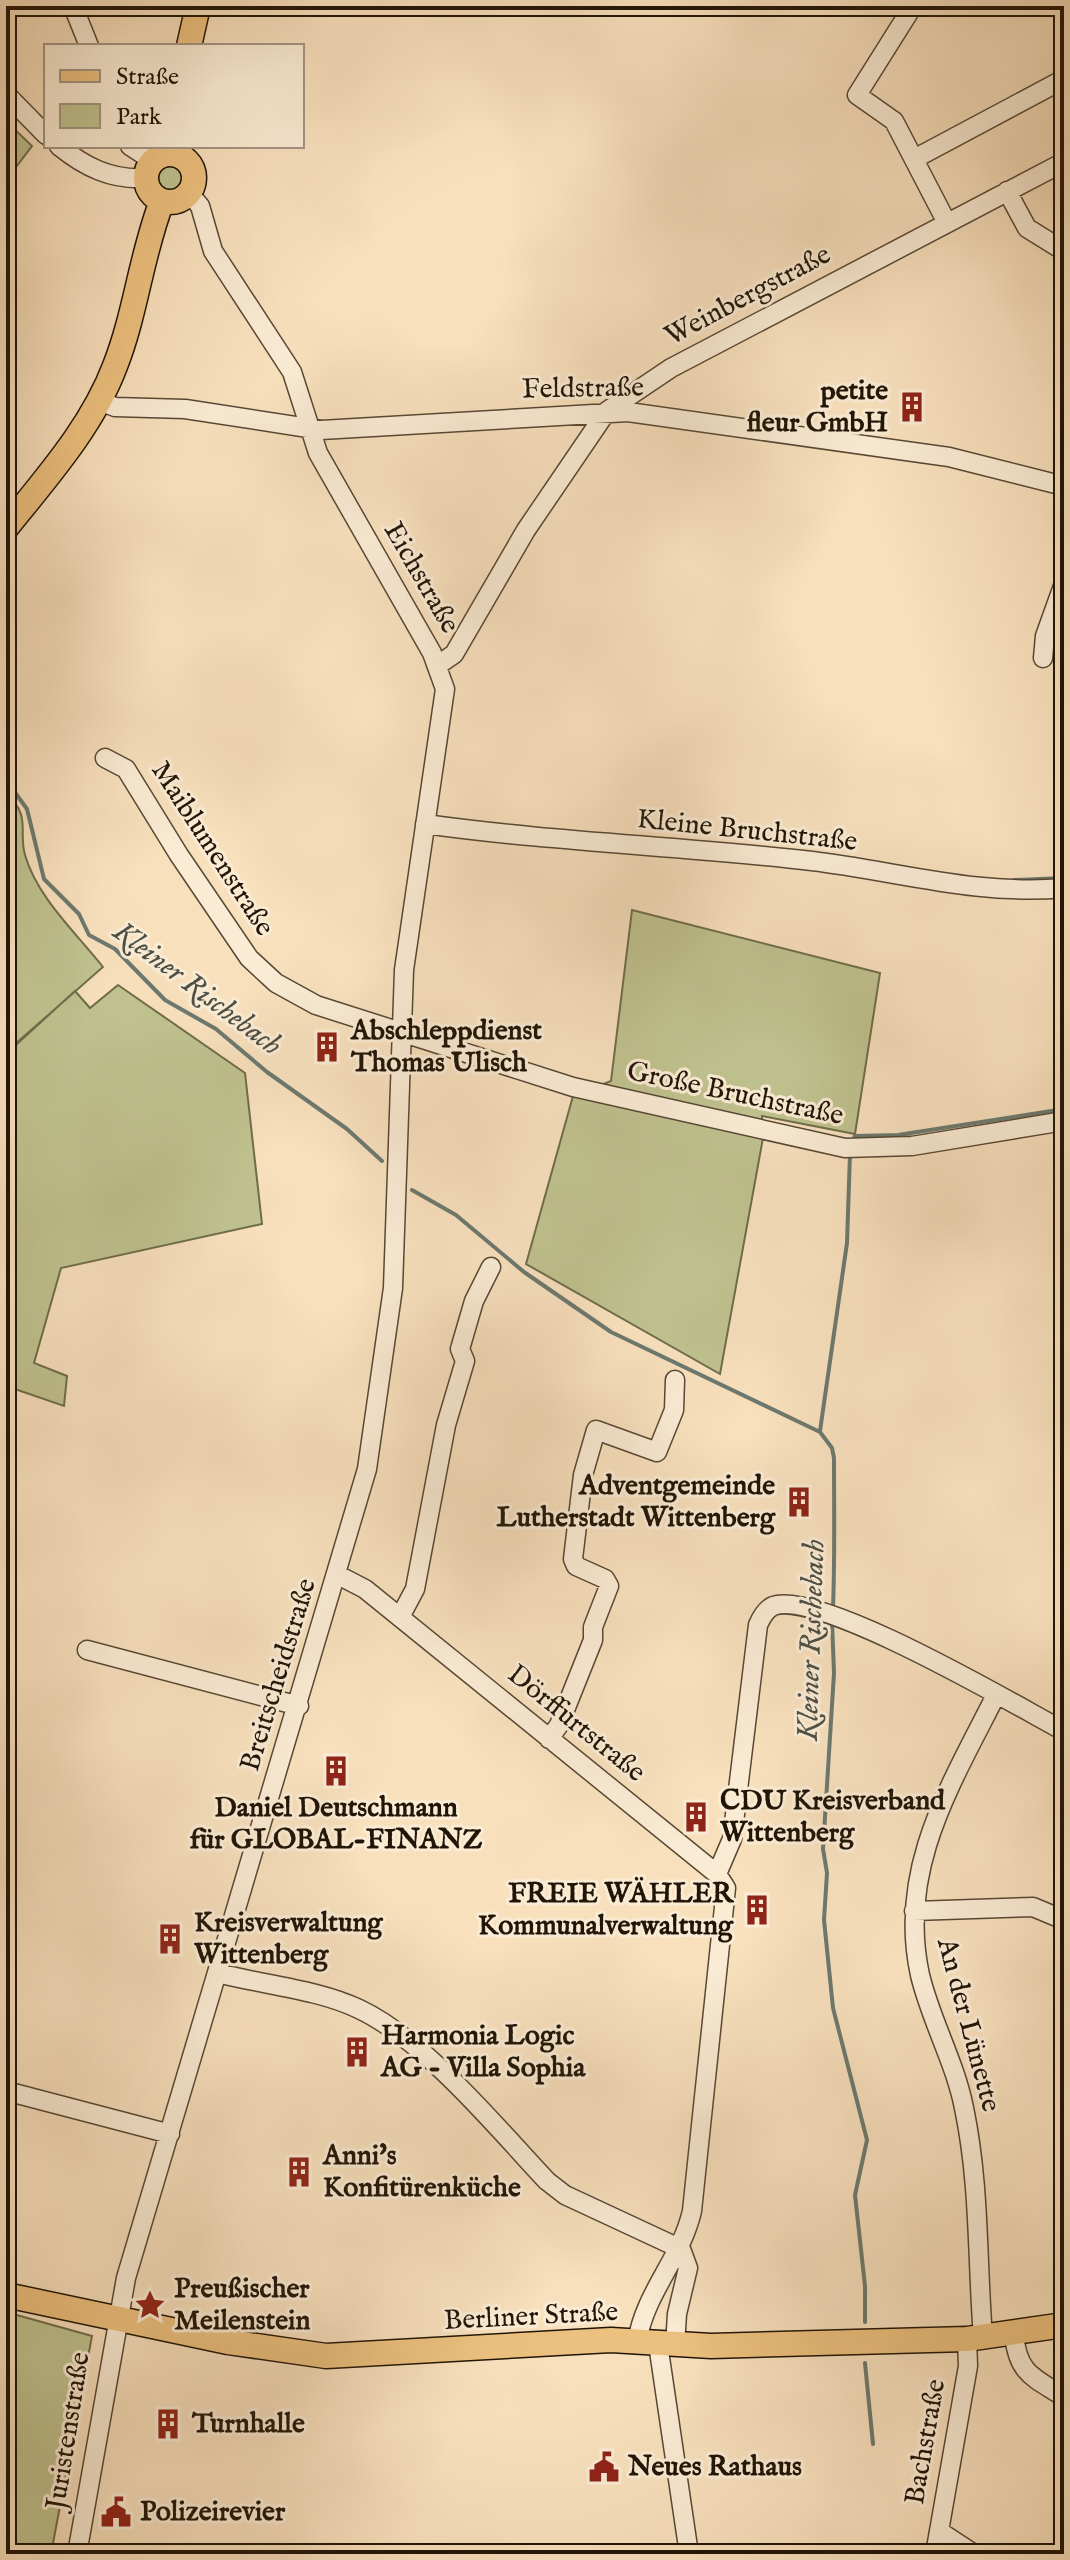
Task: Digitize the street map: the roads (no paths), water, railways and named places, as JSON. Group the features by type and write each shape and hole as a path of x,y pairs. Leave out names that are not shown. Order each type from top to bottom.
{"main road":[{"path":"189,44 198,6"},
{"path":"185,159 192,169 194,181 189,193 177,201 162,201 150,192 162,160 185,159"},
{"path":"6,528 99,401 127,333 147,242 162,201"},
{"name":"Berliner Straße","path":"6,2295 251,2346 326,2356 611,2340 657,2344 975,2338 1014,2335 1064,2325"}],"street":[{"path":"73,6 88,44"},
{"path":"913,6 857,95 894,121 947,223"},
{"path":"914,159 1064,79"},
{"path":"6,94 44,133"},
{"path":"62,148 80,161 112,176 162,160"},
{"path":"135,148 162,160"},
{"name":"Weinbergstraße","path":"438,665 454,654 526,530 607,411 671,368 1064,162"},
{"path":"1007,191 1027,228 1064,251"},
{"name":"Eichstraße","path":"189,193 200,206 213,251 292,372 309,429 325,466 438,665 445,689 404,970 401,1031"},
{"name":"Feldstraße","path":"99,401 120,408 159,407 309,429 607,411 949,457 1064,486"},
{"path":"1043,658 1045,636 1064,583"},
{"name":"Maiblumenstraße","path":"105,758 126,769 235,942 262,971 288,991 316,1005 401,1031"},
{"name":"Kleine Bruchstraße","path":"425,824 539,839 834,864 986,888 1064,888"},
{"name":"Große Bruchstraße","path":"401,1031 573,1087 850,1148 912,1146 1064,1121"},
{"name":"Breitscheidstraße","path":"117,2317 367,1469 391,1319 401,1031"},
{"path":"400,1617 410,1602 418,1579 446,1425 465,1361 460,1349 474,1301 491,1267"},
{"path":"549,1739 559,1725 588,1653 609,1586 605,1579 576,1566 573,1559 583,1475 596,1430 657,1452 674,1410 675,1380"},
{"name":"Dörffurtstraße","path":"338,1575 365,1589 717,1874"},
{"path":"689,2554 657,2344 646,2306 668,2263 681,2249 696,2185 725,1904 726,1888 717,1874 732,1839 758,1625 767,1611 784,1605 835,1615 940,1662 1064,1731"},
{"path":"87,1650 299,1706"},
{"name":"An der Lünette","path":"975,2338 976,2182 969,2133 964,2105 920,1975 914,1911 923,1848 934,1816 996,1695"},
{"path":"914,1911 1033,1907 1064,1920"},
{"path":"218,1973 349,2005 374,2017 429,2061 547,2181 565,2195 681,2249 688,2268 677,2314 657,2344"},
{"path":"6,2091 170,2134"},
{"name":"Juristenstraße","path":"77,2554 117,2317"},
{"path":"1014,2335 1017,2357 1024,2371 1064,2397"},
{"name":"Bachstraße","path":"935,2554 975,2338"},
{"path":"939,2531 974,2554"}],"waterway":[{"name":"Kleiner Rischebach","path":"6,780 27,809 44,879 79,914 89,935 115,949 165,1000 216,1029 267,1072 347,1129 382,1161"},
{"path":"1014,880 1064,878"},
{"path":"852,1142 855,1136 898,1135 1064,1109"},
{"path":"820,1431 847,1243 850,1154"},
{"name":"Kleiner Rischebach","path":"412,1190 456,1215 524,1272 611,1332 820,1432 832,1448 834,1458 833,1608"},
{"name":"Kleiner Rischebach","path":"832,1621 834,1673 823,1849 827,1873 824,1920 833,2008 867,2140 855,2195 865,2286 865,2322"},
{"name":"Kleiner Rischebach","path":"865,2363 873,2444"}],"place":[{"name":"petite fleur GmbH","path":"912,407"},
{"name":"Abschleppdienst Thomas Ulisch","path":"327,1047"},
{"name":"Adventgemeinde Lutherstadt Wittenberg","path":"799,1502"},
{"name":"Daniel Deutschmann für GLOBAL-FINANZ","path":"336,1771"},
{"name":"CDU Kreisverband Wittenberg","path":"696,1817"},
{"name":"FREIE WÄHLER Kommunalverwaltung","path":"757,1910"},
{"name":"Kreisverwaltung Wittenberg","path":"170,1939"},
{"name":"Harmonia Logic AG - Villa Sophia","path":"357,2052"},
{"name":"Anni's Konfitürenküche","path":"299,2172"},
{"name":"Preußischer Meilenstein","path":"150,2305"},
{"name":"Turnhalle","path":"168,2424"},
{"name":"Neues Rathaus","path":"604,2467"},
{"name":"Polizeirevier","path":"116,2512"}]}
